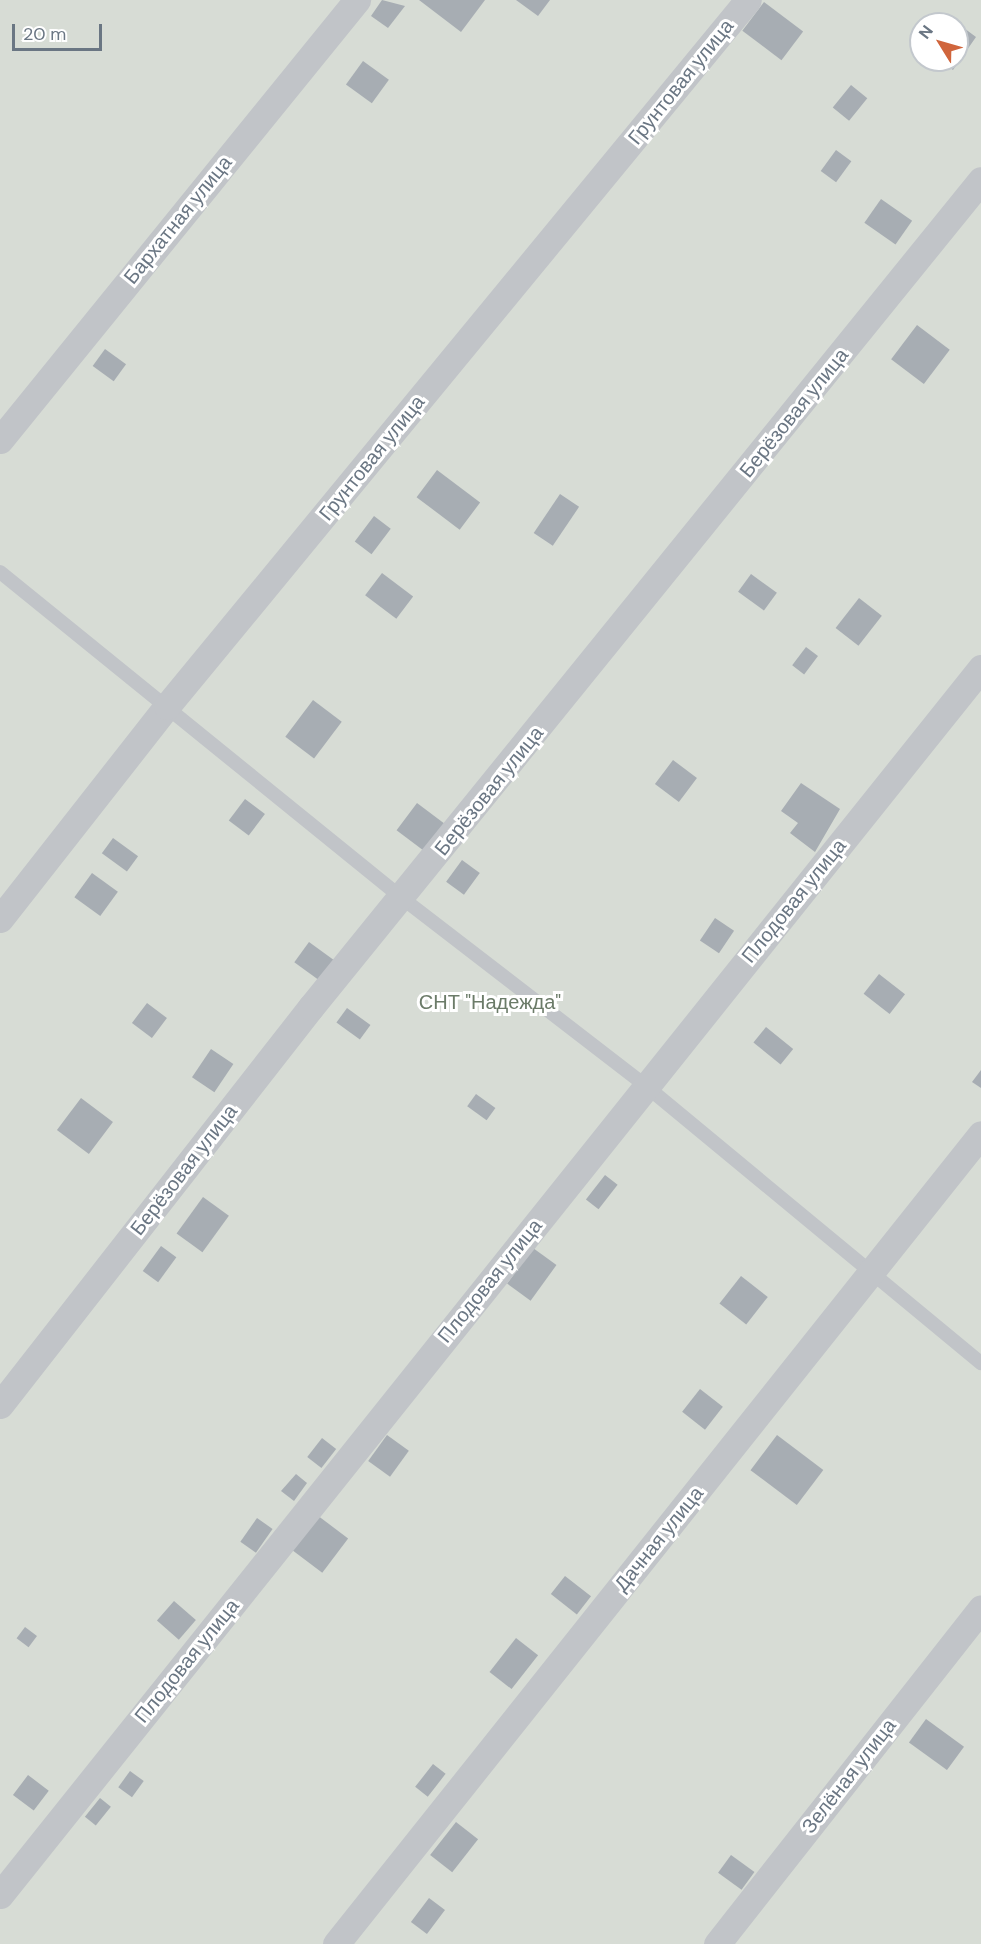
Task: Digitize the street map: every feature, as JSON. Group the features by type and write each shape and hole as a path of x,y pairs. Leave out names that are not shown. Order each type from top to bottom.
{"street":[{"name":"Бархатная улица","path":"0,440 357,0"},
{"name":"Грунтовая улица","path":"0,919 167,706 748,0"},
{"name":"Берёзовая улица","path":"0,1405 402,898 981,180"},
{"name":"Плодовая улица","path":"0,1895 981,668"},
{"name":"Дачная улица","path":"336,1944 981,1134"},
{"name":"Зелёная улица","path":"717,1944 981,1609"}],"lane":[{"path":"0,572 402,898 646,1086 869,1275 981,1363"}],"green space":[{"name":"СНТ \"Надежда\"","path":"0,0 981,0 981,1944 0,1944"}],"building":[{"path":"382,0 405,6 388,28 371,16"},
{"path":"419,0 485,0 461,32"},
{"path":"516,0 550,0 538,16"},
{"path":"764,2 803,31 781,60 742,31"},
{"path":"969,32 976,37 969,47"},
{"path":"363,61 389,80 372,103 346,84"},
{"path":"851,85 867,98 849,121 833,108"},
{"path":"836,150 851,161 836,182 821,171"},
{"path":"881,199 912,221 895,245 864,223"},
{"path":"917,325 950,350 924,384 891,359"},
{"path":"105,349 126,364 114,381 93,366"},
{"path":"437,470 480,502 460,530 417,497"},
{"path":"560,494 579,507 553,546 534,533"},
{"path":"374,516 391,529 372,554 355,542"},
{"path":"382,573 413,596 396,619 365,595"},
{"path":"751,574 777,593 764,611 738,592"},
{"path":"859,598 882,616 858,646 836,628"},
{"path":"806,647 818,656 804,674 792,665"},
{"path":"313,700 342,722 314,758 285,737"},
{"path":"673,760 697,778 679,802 655,784"},
{"path":"801,783 840,809 815,852 790,833 798,823 781,811"},
{"path":"245,799 265,814 249,836 229,821"},
{"path":"417,803 449,827 428,854 397,830"},
{"path":"113,838 138,856 127,872 102,853"},
{"path":"462,860 480,873 464,895 446,882"},
{"path":"92,873 118,892 100,916 74,897"},
{"path":"715,918 734,931 719,953 700,940"},
{"path":"309,942 339,964 324,984 294,962"},
{"path":"879,974 905,994 890,1014 864,994"},
{"path":"147,1003 167,1018 152,1038 132,1023"},
{"path":"347,1008 370,1025 360,1040 336,1023"},
{"path":"766,1027 793,1049 781,1065 753,1043"},
{"path":"211,1049 233,1064 214,1092 192,1077"},
{"path":"981,1070 981,1088 972,1082"},
{"path":"476,1094 495,1108 487,1120 467,1106"},
{"path":"81,1098 113,1122 89,1154 57,1130"},
{"path":"605,1175 618,1185 599,1209 586,1199"},
{"path":"203,1197 229,1216 202,1252 177,1233"},
{"path":"161,1246 176,1257 158,1282 143,1271"},
{"path":"533,1248 556,1265 531,1301 507,1284"},
{"path":"741,1276 768,1297 746,1325 719,1304"},
{"path":"700,1389 723,1407 705,1430 682,1412"},
{"path":"387,1435 409,1451 390,1477 368,1461"},
{"path":"777,1435 823,1470 797,1505 751,1470"},
{"path":"322,1438 336,1449 321,1468 307,1457"},
{"path":"296,1474 307,1483 294,1501 281,1491"},
{"path":"313,1512 348,1538 322,1573 287,1546"},
{"path":"257,1518 273,1529 256,1553 240,1542"},
{"path":"565,1576 591,1596 577,1614 551,1594"},
{"path":"174,1601 196,1620 179,1640 157,1621"},
{"path":"25,1627 37,1636 29,1647 17,1638"},
{"path":"516,1638 538,1655 512,1689 490,1672"},
{"path":"926,1719 964,1747 947,1770 909,1742"},
{"path":"433,1764 446,1774 428,1797 415,1787"},
{"path":"130,1771 144,1781 132,1797 118,1787"},
{"path":"28,1775 49,1791 34,1811 13,1795"},
{"path":"100,1798 111,1807 96,1825 85,1817"},
{"path":"456,1822 478,1839 452,1872 430,1855"},
{"path":"731,1855 754,1872 742,1890 718,1873"},
{"path":"429,1898 445,1910 427,1934 411,1922"}]}
